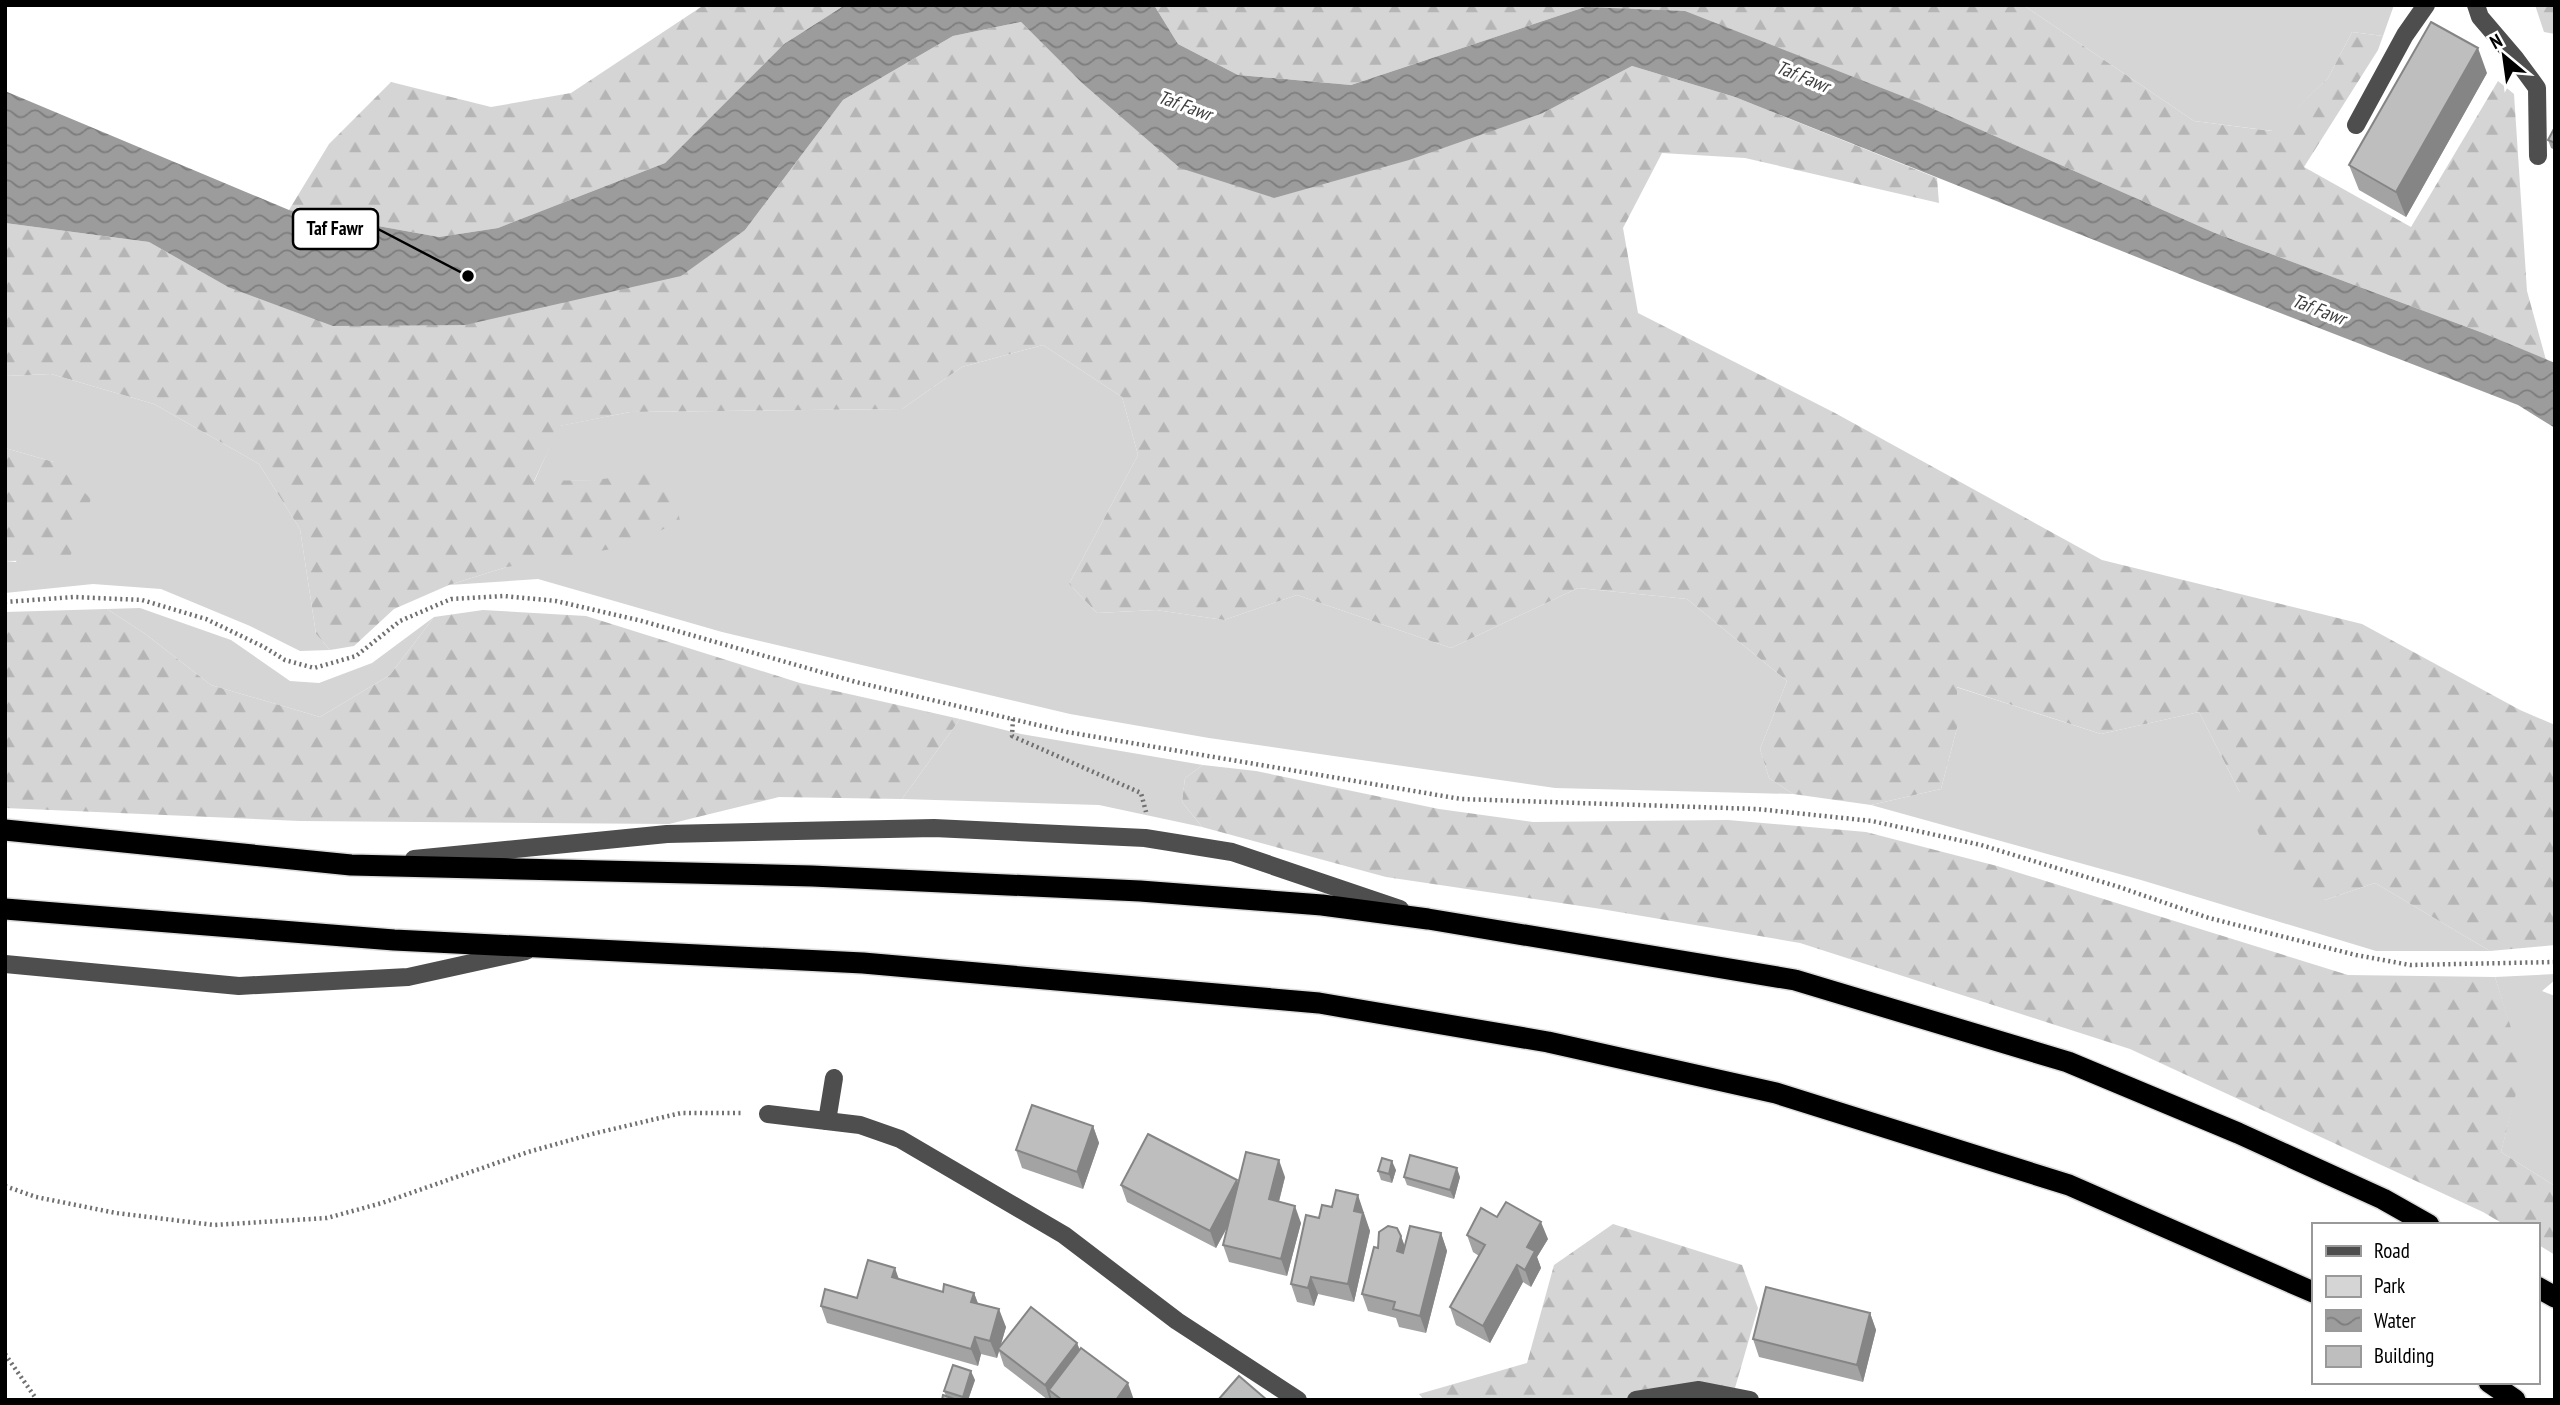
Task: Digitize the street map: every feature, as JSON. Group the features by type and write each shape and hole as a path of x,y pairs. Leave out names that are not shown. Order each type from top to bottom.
{"highway":[{"path":"5,831 351,865 812,876 1126,890 1322,905 1428,919 1795,980 2068,1062 2238,1133 2383,1199 2425,1223"},
{"path":"5,909 394,940 863,963 1319,1003 1548,1042 1776,1093 2069,1185 2312,1292"},
{"path":"2539,1288 2555,1297"},
{"path":"2492,1384 2515,1400"}],"street":[{"path":"2357,125 2405,35 2426,5"},
{"path":"2476,5 2480,17 2537,88 2538,156"},
{"path":"351,865 667,834 934,828 1145,838 1232,852 1428,919"},
{"path":"5,964 239,986 408,978 543,947"},
{"path":"827,1121 834,1078"},
{"path":"768,1114 860,1125 900,1139 1053,1228 1177,1321 1298,1400"},
{"path":"1636,1400 1699,1390 1749,1400"}],"path":[{"path":"5,602 74,597 142,600 206,619 285,660 314,668 356,656 400,621 451,598 504,596 556,601 642,621 856,682 1067,732 1461,799 1757,809 1872,821 1981,845 2209,918 2356,955 2410,965 2555,962"},
{"path":"1013,719 1012,736 1141,793 1146,810 1145,838"},
{"path":"5,1186 36,1197 116,1213 214,1225 327,1218 382,1203 528,1152 681,1113 768,1114"},
{"path":"5,1354 37,1400"}],"green space":[{"path":"704,5 845,5 784,44 665,163 498,228 439,237 289,210 329,144 391,82 491,107 571,93"},
{"path":"1154,5 2023,5 2194,121 2272,131 2328,78 2352,32 2383,36 2378,50 2304,167 2411,227 2498,81 2514,94 2527,291 2546,360 2483,333 2215,233 1920,103 1585,7 1351,85 1238,75 1178,44"},
{"path":"2023,5 2394,5 2383,36 2352,32 2328,78 2273,131 2194,121"},
{"path":"2535,5 2555,5 2555,34 2544,32"},
{"path":"1021,22 1082,83 1180,167 1543,113 1632,66 1735,97 1937,178 1939,203 1745,158 1662,153 1623,228 1638,313 1835,413 2102,560 2362,624 2520,710 2555,725 2555,945 2490,951 2375,883 2325,900 2278,875 2199,712 2101,734 1957,687 1957,728 1941,789 1871,805 1793,794 1769,778 1760,749 1787,681 1687,599 1578,588 1451,648 1297,595 1224,620 1156,610 1097,613 1069,584 1138,455 1122,397 1043,345 962,367 902,409 630,412 560,426 534,481 594,480 669,471 680,521 629,546 507,567 449,585 394,609 354,646 330,650 316,634 300,529 259,464 154,404 51,374 5,376 5,223 149,242 228,287 745,230 843,100 953,36"},
{"path":"1043,345 1122,397 1138,455 1069,584 1097,613 1156,610 1224,620 1297,595 1451,648 1578,588 1687,599 1787,681 1760,749 1769,778 1793,794 1555,788 1209,738 1070,714 722,632 538,579 449,585 507,567 594,480 534,482 559,426 630,412 902,409 962,367"},
{"path":"51,374 154,404 259,464 300,529 316,634 330,650 300,651 250,626 161,589 93,584 5,593 5,561 16,562 54,462 5,448 5,376"},
{"path":"5,448 54,462 91,499 69,560 5,561"},
{"path":"140,608 231,640 290,681 319,683 372,663 434,617 390,675 320,717 211,685 144,633 107,609"},
{"path":"107,609 144,633 211,685 320,717 390,675 434,617 483,610 586,616 800,683 960,719 902,799 779,797 669,824 300,821 5,808 5,612"},
{"path":"1956,687 2101,734 2199,712 2239,791 2325,900 2375,883 2490,951 2376,951 2141,880 1871,805 1941,789 1957,728"},
{"path":"960,719 1021,734 1203,765 1185,778 1182,802 1202,827 1099,805 902,799"},
{"path":"1203,765 1256,771 1439,809 1533,822 1728,820 1866,832 1997,866 2348,975 2495,977 2523,1066 2501,1152 2555,1186 2555,1255 2539,1245 2539,1223 2502,1223 2130,1049 1800,943 1601,909 1386,877 1202,827 1182,802 1185,778"},
{"path":"2555,974 2555,980 2542,991 2555,996 2555,1186 2501,1152 2522,1066 2495,977"},
{"path":"1613,1224 1742,1265 1758,1308 1735,1388 1737,1400 1424,1400 1419,1394 1527,1363 1554,1265"}],"water":[{"path":"845,5 1154,5 1178,44 1238,75 1351,85 1585,7 1685,11 1920,103 2215,233 2483,333 2555,363 2555,428 2518,405 1735,97 1632,66 1543,113 1409,160 1274,198 1180,168 1082,83 1021,22 953,36 843,100 745,230 681,276 465,325 333,326 228,287 149,242 5,223 5,91 289,210 439,237 498,228 665,163 784,44"}],"building":[{"path":"2431,22 2478,48 2396,192 2349,165"},
{"path":"2555,127 2555,143 2548,140"},
{"path":"1032,1105 1093,1126 1077,1172 1016,1150"},
{"path":"1148,1134 1237,1180 1210,1231 1121,1185"},
{"path":"1246,1152 1279,1160 1269,1199 1295,1206 1281,1259 1223,1245"},
{"path":"1410,1155 1457,1168 1450,1190 1404,1177"},
{"path":"1382,1158 1392,1161 1389,1174 1378,1171"},
{"path":"1336,1190 1358,1195 1354,1211 1363,1213 1348,1284 1311,1277 1308,1288 1291,1284 1306,1215 1319,1218 1322,1205 1332,1207"},
{"path":"1506,1202 1541,1222 1527,1247 1535,1251 1525,1270 1517,1265 1483,1326 1450,1307 1485,1245 1467,1235 1481,1208 1497,1217"},
{"path":"1388,1226 1397,1228 1401,1236 1397,1251 1403,1253 1410,1226 1441,1233 1420,1316 1393,1309 1395,1302 1362,1294 1374,1247 1378,1248 1379,1232"},
{"path":"868,1260 895,1268 892,1277 943,1292 944,1284 974,1293 971,1302 999,1309 990,1341 975,1337 971,1349 821,1306 825,1289 857,1298"},
{"path":"1766,1287 1870,1313 1857,1365 1753,1339"},
{"path":"1031,1307 1077,1343 1045,1385 998,1349"},
{"path":"1081,1348 1128,1383 1116,1400 1062,1400 1049,1390"},
{"path":"953,1365 971,1371 963,1397 944,1391"},
{"path":"1239,1376 1267,1400 1218,1400"},
{"path":"943,1395 957,1400 942,1400"}],"place":[{"name":"Taf Fawr","path":"468,276"}]}
